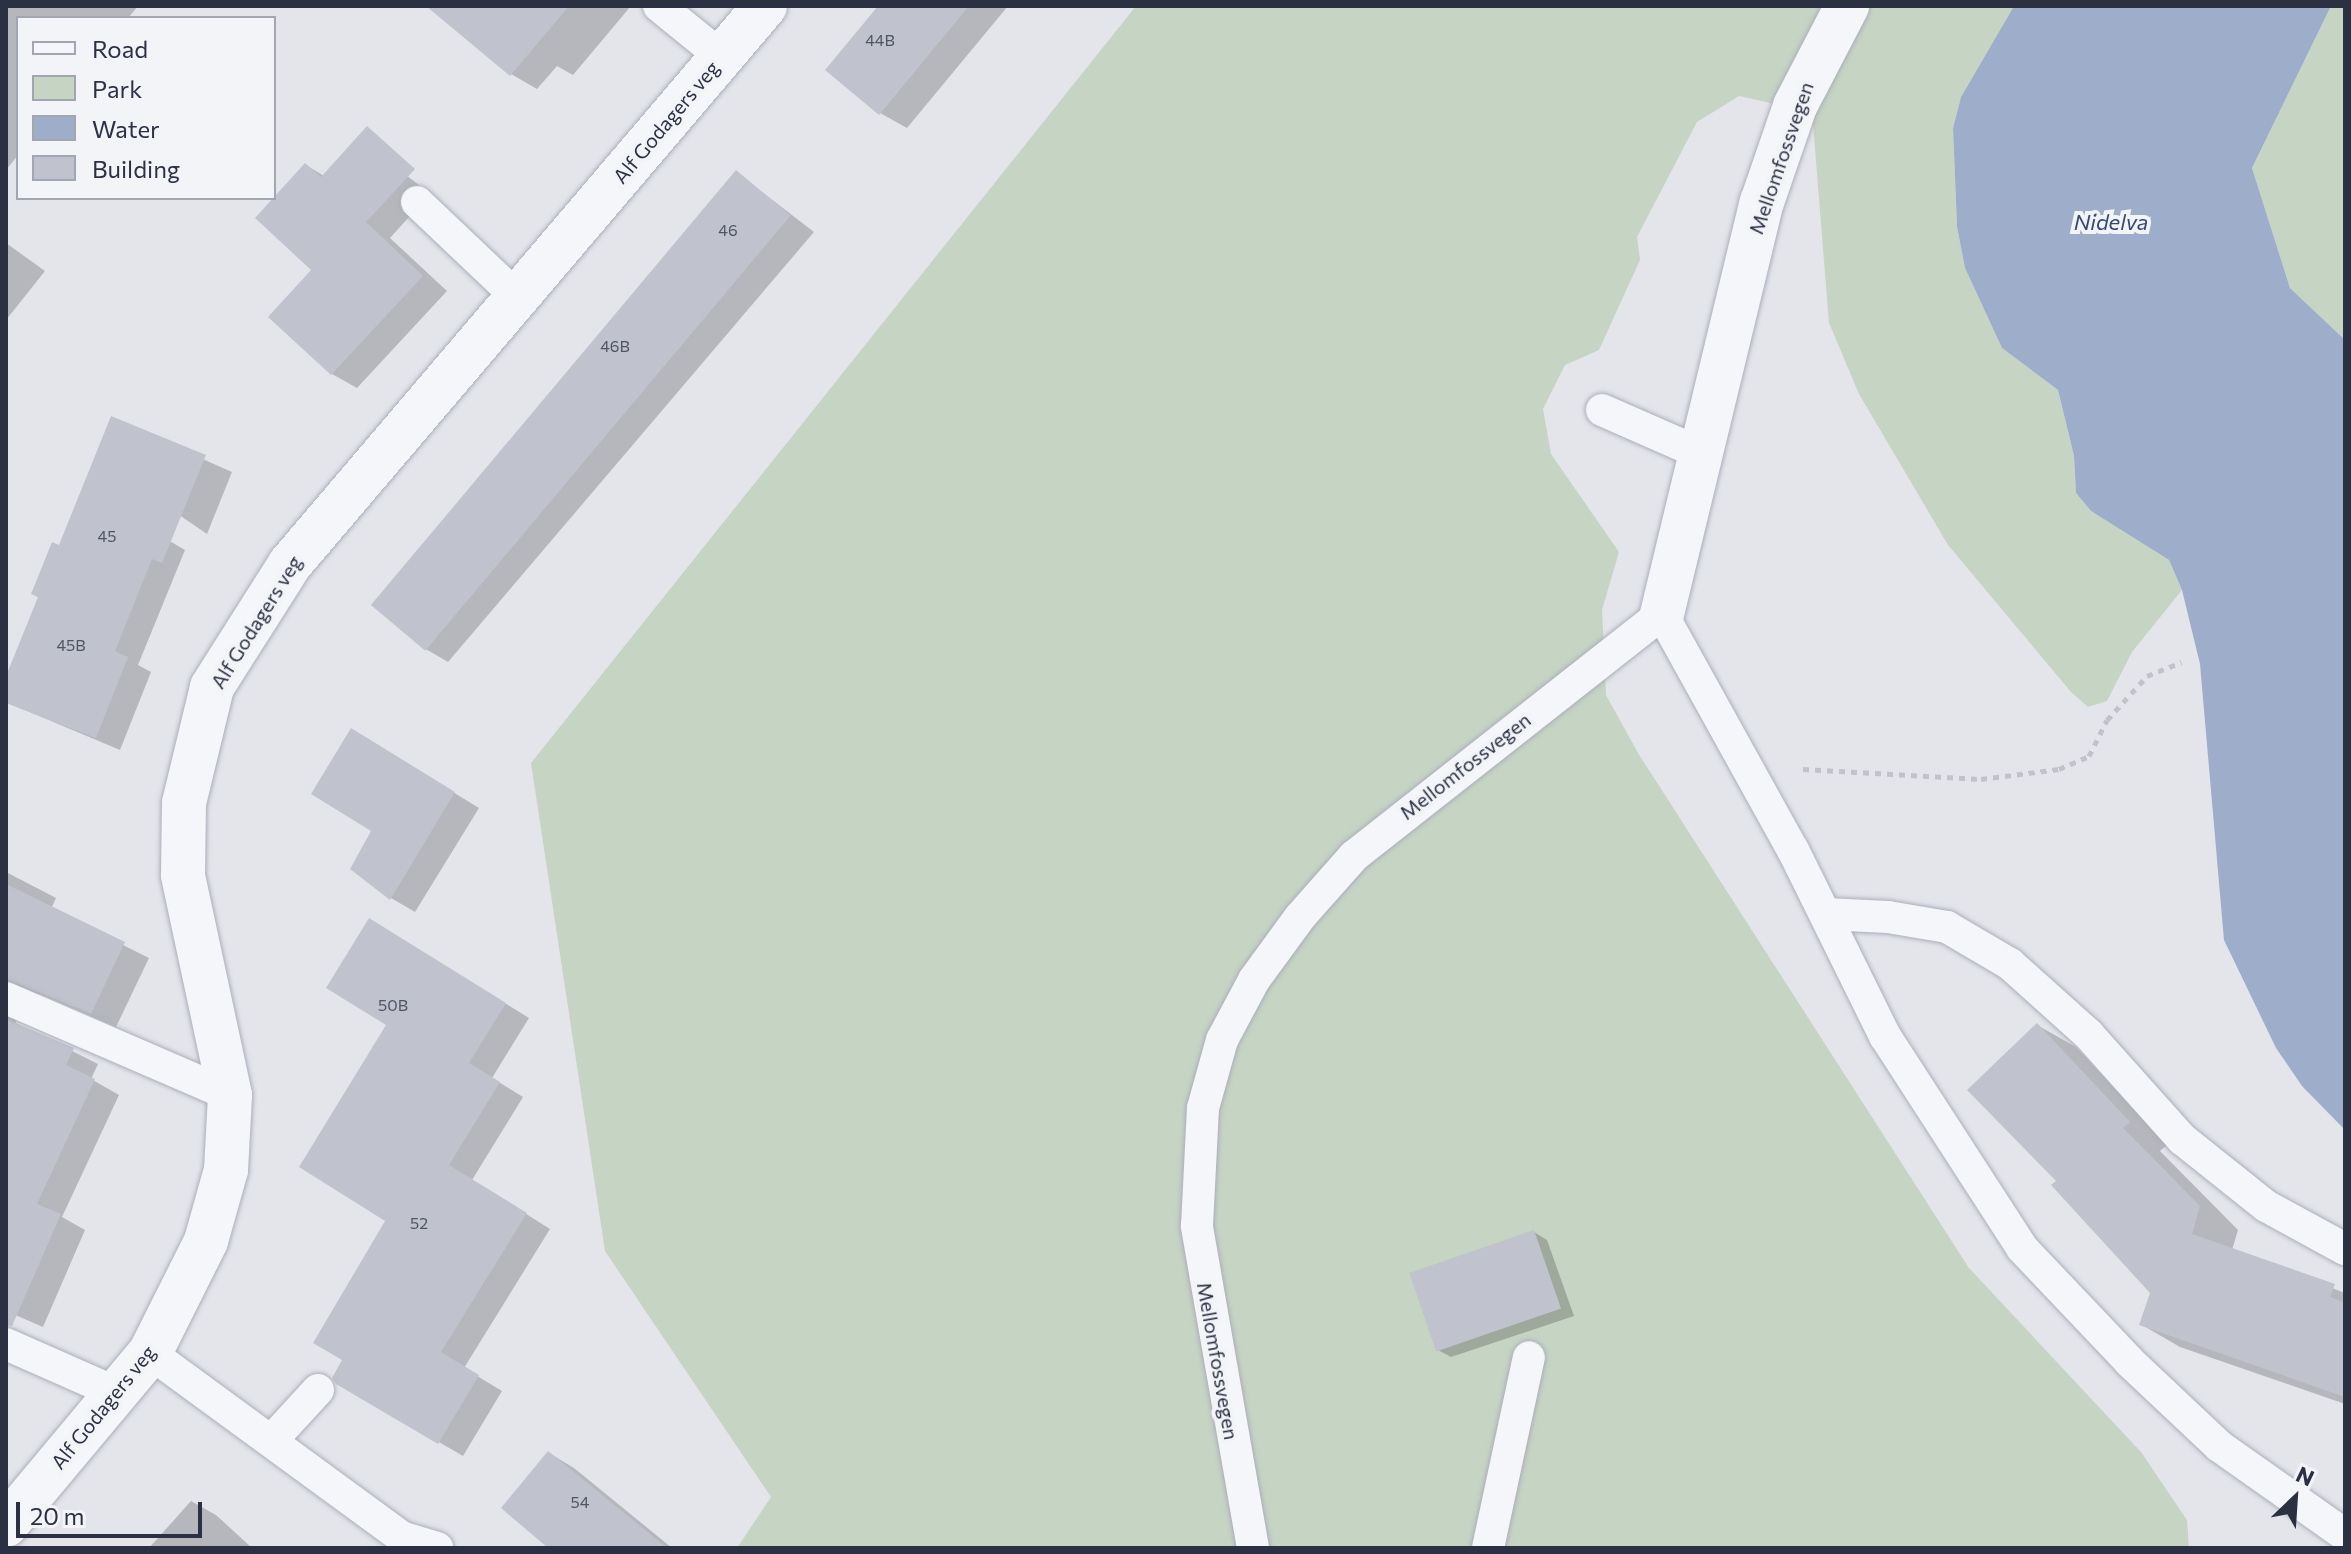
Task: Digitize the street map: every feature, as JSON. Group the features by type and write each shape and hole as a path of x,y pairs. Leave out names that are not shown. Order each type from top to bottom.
{"street":[{"name":"Alf Godagers veg","path":"6,1525 150,1353 206,1241 226,1170 230,1095 183,875 184,803 212,687 290,564 765,6"},
{"name":"Mellomfossvegen","path":"1662,614 1762,202 1795,106 1847,6"}],"lane":[{"path":"659,6 722,57"},
{"path":"417,202 517,297"},
{"path":"1602,410 1702,454"},
{"path":"1662,614 1826,914 1885,1036 2022,1248 2130,1362 2219,1446 2339,1531"},
{"name":"Mellomfossvegen","path":"1253,1548 1197,1226 1203,1108 1222,1040 1254,980 1300,917 1354,856 1662,614"},
{"path":"1826,914 1888,917 1947,927 2010,964 2089,1035 2182,1139 2266,1206 2345,1249"},
{"path":"6,998 230,1095"},
{"path":"6,1344 117,1393"},
{"path":"150,1353 272,1440 401,1542 437,1548"},
{"path":"1488,1548 1529,1357"},
{"path":"272,1440 318,1390"}],"path":[{"path":"1746,765 1981,779 2059,769 2089,756 2107,720 2147,676 2181,662"}],"green space":[{"path":"1136,6 2014,6 1961,97 1953,128 1957,227 1965,268 2002,348 2058,390 2074,456 2076,493 2091,511 2169,560 2182,590 2132,652 2107,701 2088,707 2071,692 1948,545 1859,394 1829,323 1813,124 1775,104 1739,96 1697,122 1637,237 1640,260 1599,350 1565,365 1543,409 1551,454 1619,552 1602,610 1606,695 1638,753 1969,1268 2141,1452 2187,1520 2189,1548 737,1548 771,1497 605,1251 531,763"},
{"path":"2331,6 2345,6 2345,340 2290,288 2252,168"}],"water":[{"name":"Nidelva","path":"2014,6 2331,6 2252,168 2290,288 2345,340 2345,1130 2302,1086 2276,1048 2224,940 2200,664 2182,590 2169,560 2091,511 2076,493 2074,456 2058,390 2002,348 1965,268 1957,227 1953,128 1961,97"}],"building":[{"path":"426,6 569,6 510,76"},
{"path":"878,6 969,6 879,115 825,70"},
{"path":"367,126 415,169 366,222 423,276 331,375 268,317 311,270 255,218 271,200 276,200 276,195 305,163 321,177"},
{"path":"736,170 790,216 425,651 371,605"},
{"path":"111,416 206,455 162,563 152,559 115,651 128,657 96,738 6,703 6,676 38,597 31,594 52,542 59,545"},
{"path":"351,728 455,792 390,900 350,869 371,831 311,794"},
{"path":"6,884 125,942 91,1014 6,979"},
{"path":"369,918 506,1003 469,1063 500,1082 449,1165 527,1213 441,1352 479,1375 438,1444 336,1384 332,1378 342,1360 313,1343 385,1221 299,1167 386,1025 326,988"},
{"path":"6,1019 74,1048 66,1065 95,1079 37,1204 61,1214 12,1326 6,1325"},
{"path":"2037,1023 2130,1122 2123,1128 2200,1206 2192,1234 2335,1284 2330,1297 2345,1303 2345,1397 2139,1325 2150,1293 2051,1185 2056,1181 1967,1090"},
{"path":"1534,1230 1561,1308 1436,1351 1409,1273"},
{"path":"548,1451 667,1548 548,1548 501,1508"}]}
